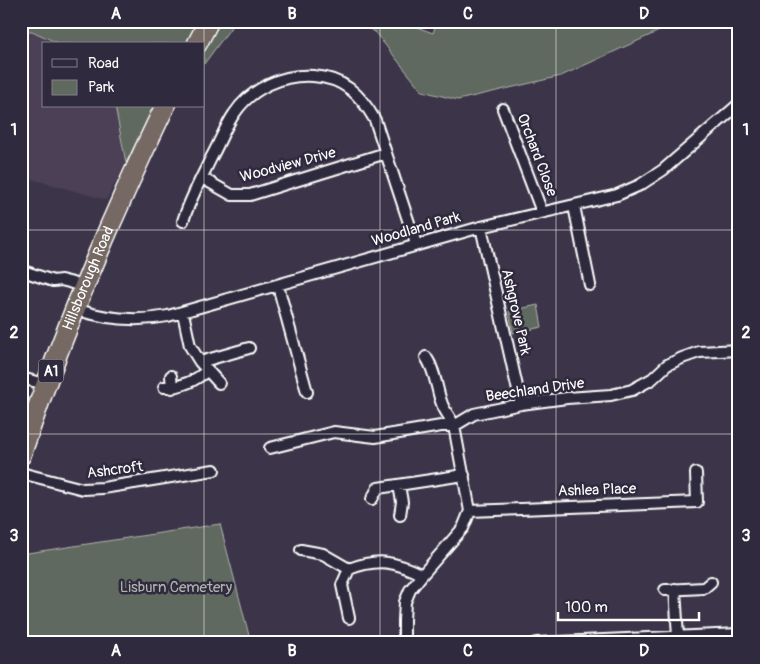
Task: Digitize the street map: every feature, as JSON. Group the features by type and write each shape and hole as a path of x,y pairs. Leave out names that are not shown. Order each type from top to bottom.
{"highway":[{"path":"198,42 209,21"},
{"name":"Hillsborough Road","path":"21,455 45,384 84,287 129,181 164,108"}],"street":[{"path":"183,221 190,200 234,114 247,100 263,87 279,80 306,76 327,77 353,91 365,104 375,120 416,244"},
{"name":"Woodland Park","path":"75,309 99,316 139,319 182,313 416,244 617,195 640,185 663,170 739,104"},
{"name":"Orchard Close","path":"503,109 542,212"},
{"name":"Woodview Drive","path":"202,178 232,195 250,194 386,152"},
{"path":"574,206 590,285"},
{"name":"Ashgrove Park","path":"481,227 521,404"},
{"path":"21,272 84,287"},
{"path":"278,286 307,392"},
{"path":"182,313 190,346 200,362 219,383"},
{"path":"200,362 248,348"},
{"name":"Beechland Drive","path":"270,448 334,432 375,437 442,426 454,426 474,414 521,404 611,395 632,390 652,379 667,365 699,352 739,350"},
{"path":"404,643 405,602 410,590 463,528 470,511 454,426 450,415 442,405 433,367 426,357"},
{"path":"171,376 168,387 198,379 208,370"},
{"path":"21,378 45,384"},
{"name":"Ashcroft","path":"21,472 82,489 104,488 214,470"},
{"name":"Ashlea Place","path":"470,511 697,502 696,473"},
{"path":"372,499 378,488 464,475"},
{"path":"399,485 402,502 400,515"},
{"path":"302,550 323,554 349,569"},
{"path":"349,618 342,585 349,569 364,563 376,562 403,565 422,575"},
{"path":"678,637 670,589 704,588 710,582"},
{"path":"536,643 599,642 678,637 699,640 739,634"}],"shaded area":[{"path":"32,31 56,42 42,42 42,108 115,108 126,163 106,200 21,176 21,34"}],"green space":[{"path":"21,21 200,21 189,42 56,42 32,31 21,35"},
{"path":"217,21 241,21 232,26 205,63 205,48"},
{"path":"349,21 400,21 433,33 437,21 681,21 561,76 458,100 422,91 374,31"},
{"path":"115,108 154,108 126,163"},
{"path":"538,305 542,327 513,333 509,311"},
{"name":"Lisburn Cemetery","path":"220,524 251,643 21,643 21,554"}]}
